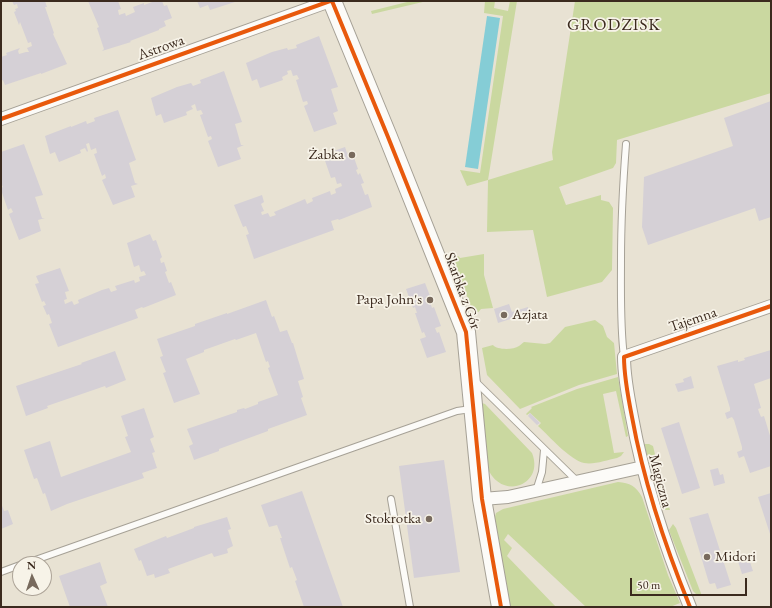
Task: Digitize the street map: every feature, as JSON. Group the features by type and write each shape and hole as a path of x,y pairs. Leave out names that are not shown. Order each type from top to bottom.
{"street":[{"name":"Astrowa","path":"1,119 331,1"},
{"name":"Skarbka z Gór","path":"331,1 462,320 468,340 482,499 501,607"},
{"name":"Tajemna","path":"624,357 771,306"},
{"name":"Magiczna","path":"624,357 624,370 629,402 643,468 670,557 690,607"},
{"path":"482,499 508,497 643,468"}],"lane":[{"path":"624,357 621,332 621,273 622,197 626,144"},
{"path":"471,378 578,482"},
{"path":"47,556 442,416 473,408"},
{"path":"536,491 542,472 544,450"},
{"path":"391,499 410,607"},
{"path":"1,572 12,568"}],"green space":[{"path":"411,1 427,1 372,14 371,11"},
{"path":"485,1 495,1 494,8 508,11 510,1 517,1 488,180 467,186 460,170 480,173 503,16 484,13"},
{"path":"575,1 771,1 771,93 617,140 616,163 613,168 559,187 566,205 601,195 601,200 609,202 613,208 612,270 602,282 547,297 533,230 487,232 488,180 553,160 552,152"},
{"path":"484,254 484,275 493,308 481,309 475,316 452,259 453,257 458,256 460,258"},
{"path":"595,320 603,326 607,337 614,343 617,374 579,385 520,409 487,375 482,348 493,345 501,349 513,348 524,342 550,343 565,327"},
{"path":"618,377 628,436 626,437 616,391 603,394 614,453 624,452 617,458 592,463 578,461 566,453 538,426 541,423 530,413 527,415 526,414 532,408 531,407 577,389"},
{"path":"482,403 485,404 532,453 534,464 532,474 527,481 520,485 511,486 502,484 493,478 487,467"},
{"path":"644,444 653,446 670,510 665,510 661,505"},
{"path":"618,482 626,483 632,486 642,497 668,575 680,603 670,607 586,607 508,534 504,540 512,548 507,556 556,607 510,607 494,520 496,513 503,509"},
{"path":"673,524 676,528 702,596 698,596 693,591 669,530"}],"water":[{"path":"487,16 500,18 478,169 465,167"}],"building":[{"path":"12,1 45,1 47,7 45,7 54,33 53,34 67,64 5,85 3,80 1,81 1,57 7,55 6,53 20,48 18,51 19,54 29,52 27,48 32,46 31,42 28,43 20,22 19,25 14,12 16,11 15,9 18,8 17,4 14,5"},
{"path":"88,1 118,1 121,9 118,10 119,15 125,13 126,16 135,12 133,7 144,3 144,5 155,1 162,1 164,6 167,5 172,18 164,21 166,26 159,30 130,41 131,42 102,51 104,49 97,28 99,27"},
{"path":"197,1 238,1 210,10 208,5 200,8"},
{"path":"319,36 338,87 331,89 338,111 333,113 337,124 314,132 304,106 308,104 307,101 303,102 296,80 299,79 297,75 293,76 291,70 287,71 288,74 282,77 283,80 260,88 257,79 252,81 246,63 272,52 287,48 288,50 297,48 296,45"},
{"path":"224,71 242,122 235,124 241,145 244,145 237,148 241,159 218,167 208,141 212,139 211,136 208,137 200,115 203,114 201,110 197,111 195,104 191,106 193,109 186,112 187,115 164,123 161,114 156,116 151,98 191,83 193,86 201,83 200,80"},
{"path":"771,101 771,217 759,221 755,208 648,245 642,227 644,177 733,146 724,118"},
{"path":"118,110 136,160 129,163 135,183 138,184 131,186 135,197 113,205 102,180 106,178 105,174 102,176 94,154 97,153 96,148 91,150 89,143 86,144 87,152 85,148 80,150 81,153 59,162 55,152 50,154 45,136 86,121 87,124 95,121 94,118"},
{"path":"24,144 43,195 35,197 42,218 45,218 38,220 41,231 19,240 9,214 13,212 11,208 8,210 1,190 3,187 1,183 1,152"},
{"path":"345,147 347,153 352,152 358,169 356,170 358,175 360,173 364,183 361,184 365,195 368,194 372,207 339,220 331,221 334,230 254,259 246,235 249,234 246,226 243,227 234,205 262,195 264,202 261,204 264,211 261,212 262,215 268,213 270,217 276,215 274,212 305,199 307,204 313,201 312,198 330,191 331,195 336,193 335,189 342,186 341,183 337,184 335,177 331,178 323,155"},
{"path":"150,234 153,241 156,240 162,257 160,259 161,263 164,262 167,271 165,272 169,283 171,282 176,295 135,310 138,318 58,347 49,324 52,323 49,314 47,315 43,306 46,305 44,301 42,302 35,284 39,283 36,276 60,268 69,291 65,292 67,299 64,300 65,304 72,301 74,305 79,303 78,300 109,288 111,292 117,290 115,286 134,280 135,283 140,281 139,277 146,275 144,271 141,272 139,265 134,267 127,243"},
{"path":"425,283 432,301 430,302 432,308 434,307 441,326 435,328 437,333 439,332 446,352 427,358 420,339 426,337 424,332 422,333 415,313 417,313 415,307 413,308 406,289"},
{"path":"266,300 272,317 274,316 280,332 287,330 293,343 304,379 298,381 303,397 301,398 307,415 268,429 268,431 194,460 189,446 193,444 187,429 237,412 237,410 245,409 258,404 258,402 278,395 268,368 270,367 268,361 266,362 256,333 204,350 204,352 186,359 200,394 174,403 163,373 166,372 160,357 163,356 157,339 195,326 195,324"},
{"name":"Azjata","path":"509,304 512,312 528,307 529,313 498,323 494,309"},
{"path":"771,350 771,378 754,384 761,408 758,409 761,417 764,416 771,439 771,466 750,473 744,456 739,458 737,452 742,450 742,447 734,420 732,417 727,419 725,413 730,411 730,408 717,366 738,360 738,362 745,360 744,358"},
{"path":"115,351 126,380 106,388 105,386 47,406 48,408 26,416 16,386 82,364 81,363"},
{"path":"691,376 694,388 678,392 675,384 684,382 683,379"},
{"path":"144,408 154,437 150,439 155,452 152,453 157,468 142,473 144,478 67,504 51,511 45,493 43,494 37,478 34,479 24,450 50,441 61,477 131,452 125,437 128,436 121,416"},
{"path":"530,413 540,423 537,425 528,416"},
{"path":"679,422 700,488 682,494 661,428"},
{"name":"Stokrotka","path":"444,460 460,572 414,578 399,466"},
{"path":"718,468 720,475 723,474 725,483 714,486 710,470"},
{"path":"302,491 343,607 304,607 295,581 297,580 292,567 290,568 277,525 269,527 261,505"},
{"path":"771,493 771,537 758,497"},
{"path":"1,503 4,511 8,510 13,524 1,529"},
{"path":"708,513 731,585 717,589 715,583 709,583 689,518"},
{"path":"227,517 231,529 228,530 233,546 227,549 228,553 214,557 212,553 168,569 170,573 155,578 154,574 147,576 141,560 139,561 134,549 166,536 167,538 194,527"},
{"path":"745,556 747,563 750,562 753,571 742,574 737,558"},
{"path":"100,562 107,583 100,586 108,607 70,607 59,576"}],"cycle path":[{"path":"1,119 330,1"},
{"path":"332,1 466,332 482,499 501,607"},
{"path":"690,607 672,561 649,490 637,442 628,394 624,357 771,306"}],"place":[{"name":"Żabka","path":"352,155"},
{"name":"Papa John's","path":"430,300"},
{"name":"Azjata","path":"504,315"},
{"name":"Stokrotka","path":"429,519"},
{"name":"Midori","path":"707,557"}],"district":[{"name":"GRODZISK","path":"614,25"}]}
